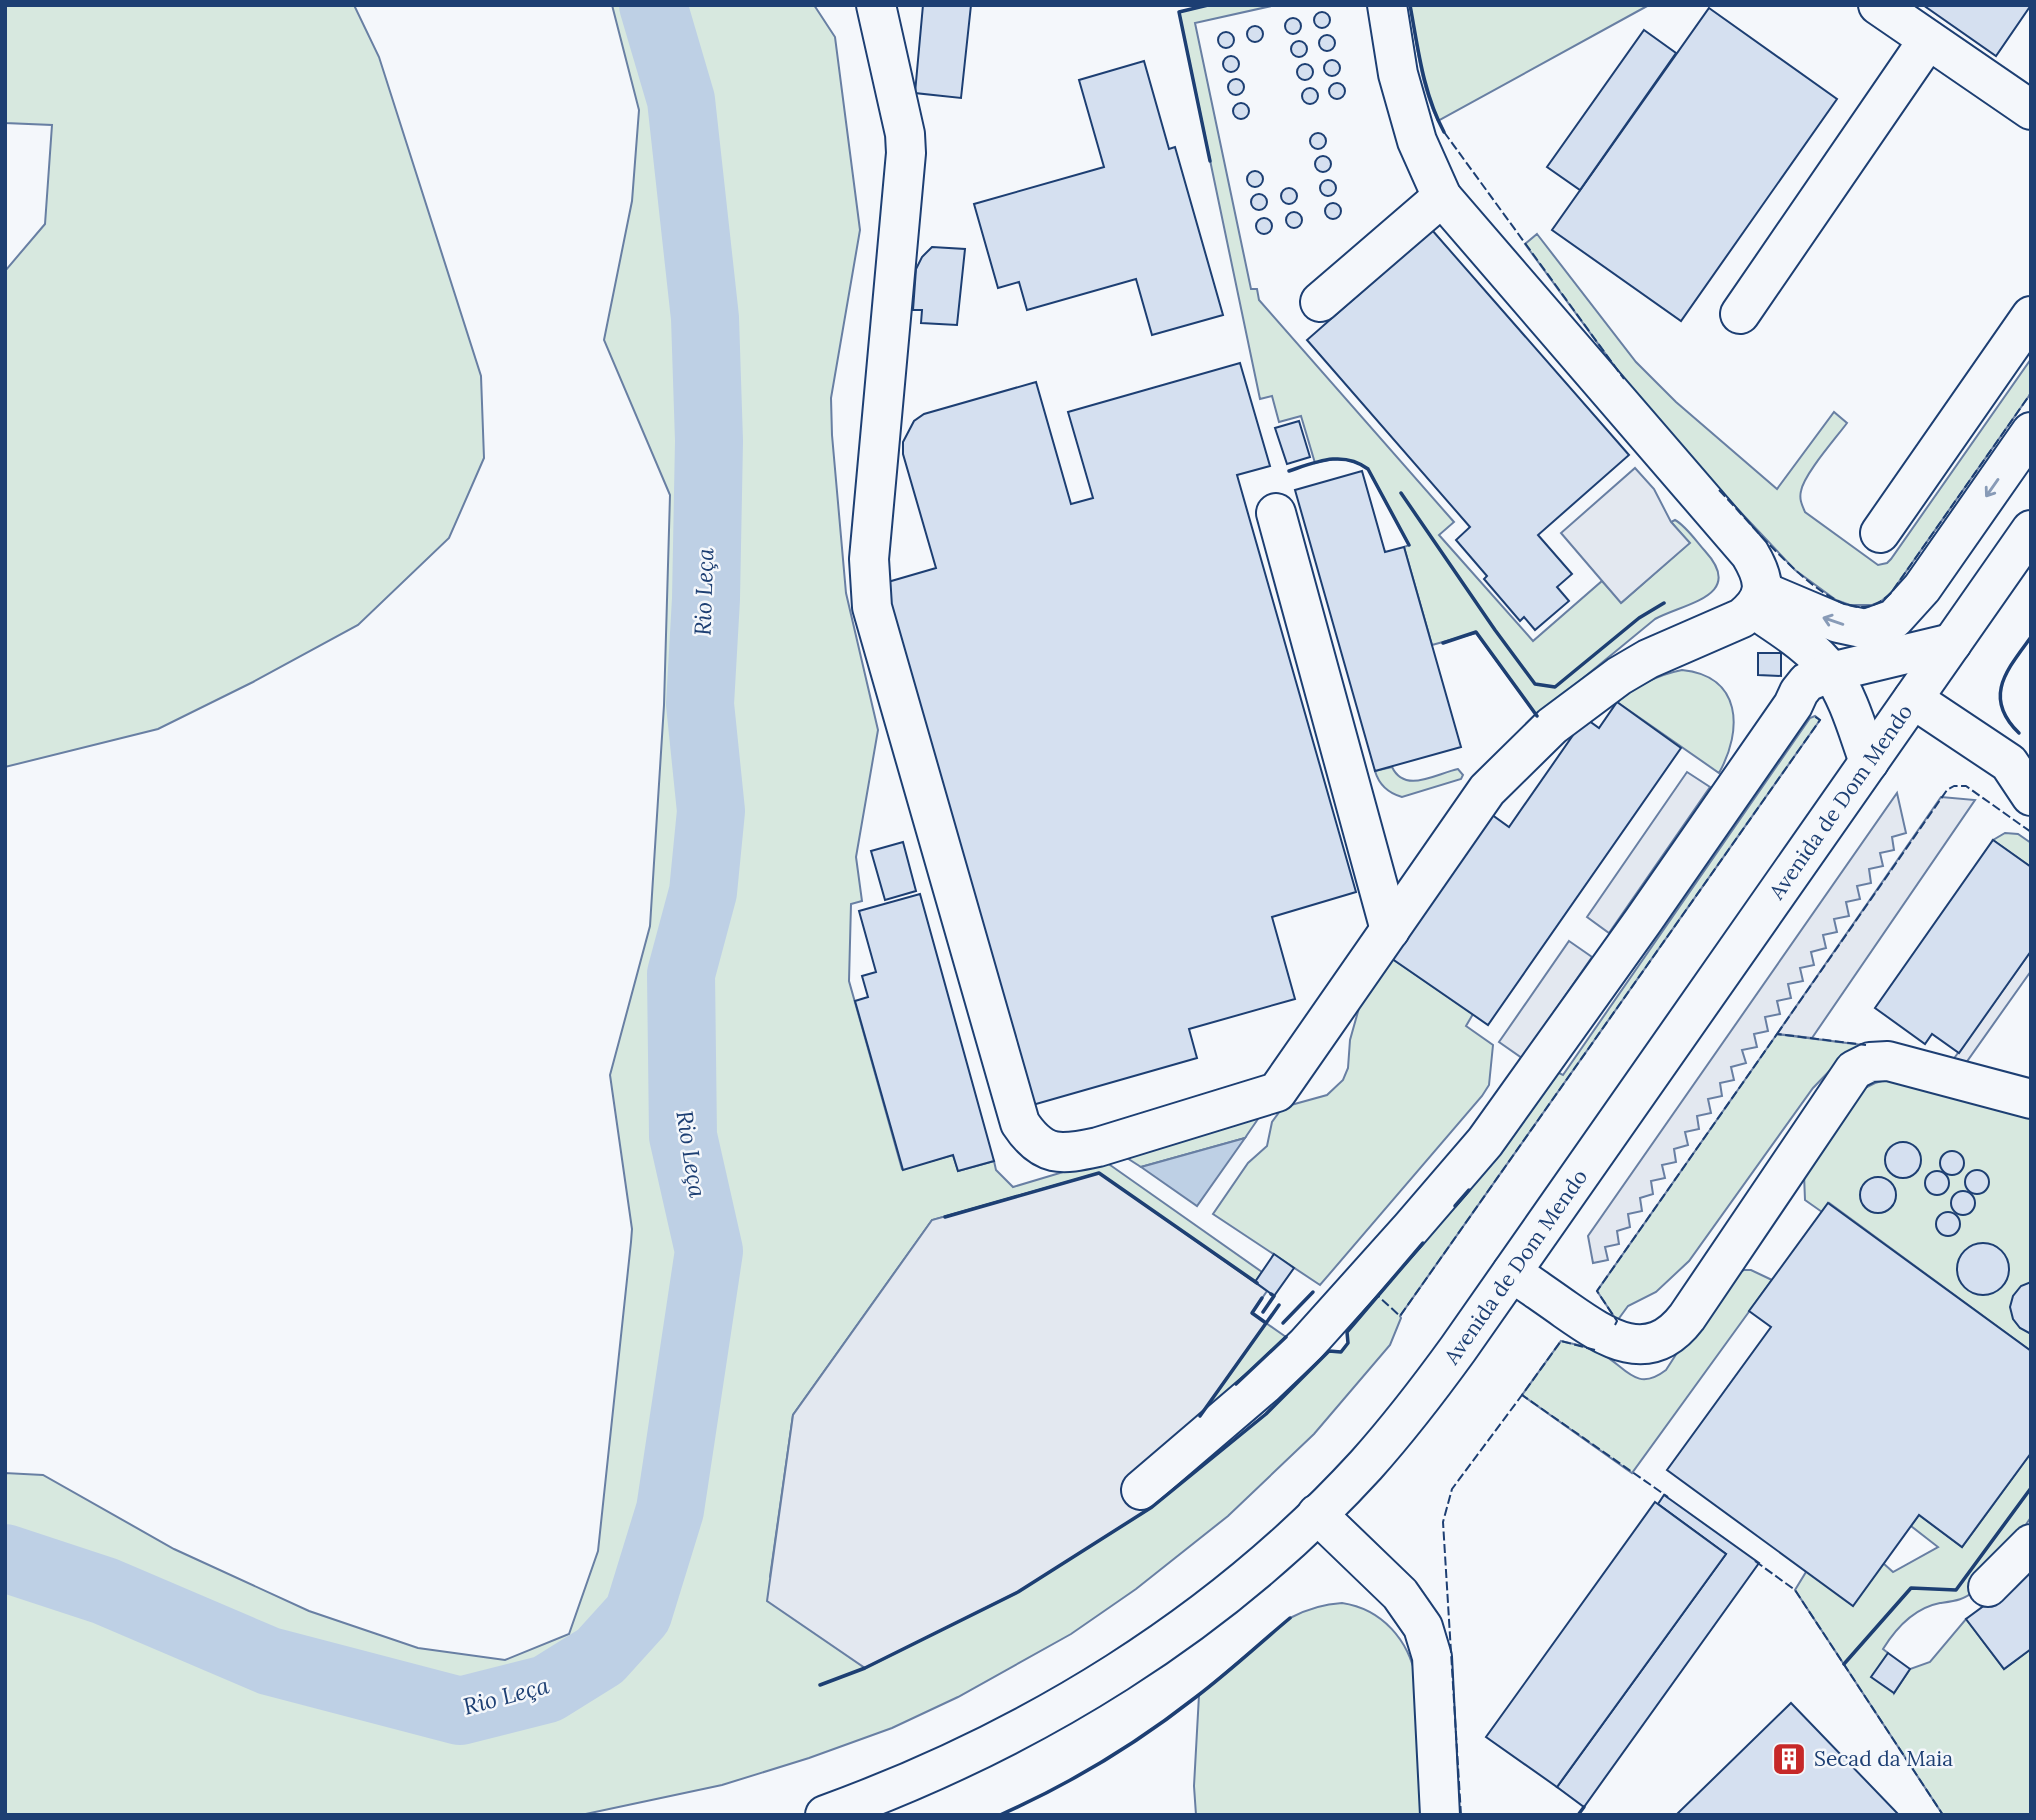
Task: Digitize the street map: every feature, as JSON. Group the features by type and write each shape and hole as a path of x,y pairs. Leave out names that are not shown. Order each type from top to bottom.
{"main road":[{"path":"876,5 905,134 906,153 869,559 872,607 1020,1123 1032,1140 1048,1150 1069,1153 1098,1147 1277,1092 1487,790 1552,726 1619,676 1648,659 1742,618 1758,600 1760,572 1750,554 1442,197 1417,141 1398,74 1387,5"},
{"path":"1878,5 2031,110"},
{"path":"1740,314 1928,40"},
{"path":"1320,302 1442,197"},
{"path":"1880,533 2031,316"},
{"path":"1758,600 1838,623 1866,628 1894,619 1922,587 2031,432"},
{"path":"1276,513 1390,930"},
{"name":"Avenida de Dom Mendo","path":"825,1815 914,1781 978,1752 1086,1692 1190,1623 1255,1570 1365,1466 1410,1414 1512,1272 2031,530"},
{"path":"1758,600 1810,650 1839,688 1869,762"},
{"path":"1141,1490 1265,1384 1306,1345 1485,1142 1643,921 1807,682 1839,688 1952,643"},
{"path":"1913,699 2009,763 2031,796"},
{"path":"1512,1272 1614,1341 1642,1345 1661,1340 1678,1329 1688,1317 1854,1070 1870,1062 1888,1061 2031,1099"},
{"path":"1317,1514 1400,1594 1423,1627 1432,1657 1440,1815"},
{"path":"1988,1587 2031,1544"}],"shaded area":[{"path":"5,5 354,5 379,57 481,376 484,458 449,538 358,625 253,682 158,729 5,767 5,271 45,224 52,125 5,123"},
{"path":"612,5 814,5 835,37 860,230 831,398 832,435 846,593 878,730 856,857 862,901 851,904 849,981 902,1169 953,1155 958,1171 994,1161 996,1170 1013,1187 1103,1160 1262,1272 1255,1282 1099,1173 932,1220 793,1415 770,1577 865,1668 1018,1592 1152,1507 1266,1414 1329,1351 1341,1352 1348,1343 1347,1332 1498,1154 1557,1072 1563,1075 1810,718 1815,716 1820,720 1400,1316 1390,1345 1314,1434 1228,1516 1136,1589 1071,1634 958,1697 892,1728 722,1785 581,1815 5,1815 5,1473 43,1475 174,1549 309,1611 418,1648 505,1660 569,1634 598,1551 632,1229 610,1075 650,926 664,705 670,495 604,340 632,201 639,110"},
{"path":"1208,5 1276,5 1195,23 1251,289 1257,289 1259,300 1454,522 1439,535 1533,641 1602,581 1622,602 1689,543 1671,522 1675,520 1691,534 1716,566 1719,578 1715,588 1707,596 1655,619 1537,716 1476,633 1432,645 1404,547 1409,545 1368,469 1343,459 1315,463 1301,416 1279,422 1272,396 1260,399 1179,12"},
{"path":"1410,5 1649,5 1438,121 1423,79"},
{"path":"1537,234 1636,362 1676,402 1777,489 1834,412 1847,423 1808,475 1801,491 1801,502 1805,512 1878,565 1891,559 2031,359 2031,393 1891,593 1872,605 1850,605 1836,600 1795,570 1654,420 1525,244"},
{"path":"1635,468 1654,489 1671,522 1690,543 1621,603 1561,533"},
{"path":"1682,670 1702,674 1716,683 1726,694 1732,708 1732,740 1719,773 1617,702 1647,682"},
{"path":"1392,767 1398,775 1413,781 1458,769 1463,775 1461,779 1402,797 1385,788 1375,771"},
{"path":"1687,772 1710,787 1609,933 1587,917"},
{"path":"1897,793 1906,833 1892,837 1894,850 1880,853 1883,866 1869,869 1871,883 1857,886 1860,899 1846,902 1849,916 1834,919 1837,932 1823,935 1826,948 1811,952 1814,965 1800,968 1803,981 1788,984 1791,998 1777,1001 1780,1014 1765,1017 1768,1031 1754,1034 1757,1047 1742,1050 1746,1063 1731,1067 1734,1080 1720,1083 1722,1096 1708,1099 1711,1113 1697,1116 1699,1129 1685,1132 1688,1145 1674,1149 1676,1162 1662,1165 1665,1178 1651,1181 1653,1194 1640,1198 1642,1211 1628,1214 1630,1227 1617,1231 1619,1244 1605,1247 1608,1260 1593,1263 1588,1236"},
{"path":"1941,797 1975,800 1812,1038 1777,1034"},
{"path":"2005,833 2018,834 2031,843 2031,867 1993,840"},
{"path":"1569,941 1592,957 1522,1058 1499,1042"},
{"path":"2031,951 2031,971 1963,1067 1950,1064"},
{"path":"1391,958 1473,1014 1466,1026 1493,1045 1489,1085 1320,1285 1213,1214 1248,1163 1267,1146 1272,1122 1280,1111 1291,1105 1327,1095 1343,1080 1348,1068 1350,1040 1359,1008"},
{"path":"1777,1034 1862,1045 1840,1060 1813,1088 1689,1261 1656,1292 1628,1306 1617,1321 1597,1291"},
{"path":"1892,1078 2031,1109 2031,1351 1829,1203 1822,1212 1805,1200 1804,1174 1863,1089"},
{"path":"1260,1116 1245,1138 1141,1167 1124,1156"},
{"path":"1099,1173 1267,1291 1252,1313 1266,1323 1195,1423 1129,1476 1152,1507 1018,1592 865,1668 767,1601 793,1415 932,1220"},
{"path":"1744,1270 1751,1270 1772,1280 1632,1473 1522,1395 1561,1341 1599,1352 1638,1378 1655,1377 1666,1370 1725,1285"},
{"path":"1266,1323 1286,1337 1195,1423"},
{"path":"2031,1453 2031,1517 1995,1567 1967,1596 1922,1609 1914,1614 1883,1649 1888,1653 1894,1693 1910,1669 1930,1662 1966,1619 2004,1669 2031,1649 2031,1815 1943,1815 1795,1590 1806,1572 1883,1563 1893,1572 1938,1547 1911,1526 1919,1515 1962,1547"},
{"path":"1328,1604 1356,1606 1381,1619 1400,1639 1407,1652 1416,1679 1424,1815 1196,1815 1194,1786 1199,1695 1290,1618"}],"water":[{"path":"1245,1138 1197,1206 1141,1167"}],"building":[{"path":"923,5 971,5 961,98 915,93"},
{"path":"1923,5 2031,5 1996,56"},
{"path":"1709,8 1837,99 1681,321 1552,230"},
{"path":"1322,12 1328,14 1328,26 1322,28 1316,26 1314,20 1316,14"},
{"path":"1293,18 1299,20 1299,32 1293,34 1287,32 1285,26 1287,20"},
{"path":"1255,26 1261,28 1261,40 1255,42 1249,40 1247,34 1249,28"},
{"path":"1644,30 1676,53 1580,190 1547,167"},
{"path":"1226,32 1232,34 1232,46 1226,48 1220,46 1218,40 1220,34"},
{"path":"1327,35 1333,37 1333,49 1327,51 1321,49 1319,43 1321,37"},
{"path":"1299,41 1305,43 1305,55 1299,57 1293,55 1291,49 1293,43"},
{"path":"1231,56 1237,58 1237,70 1231,72 1225,70 1223,64 1225,58"},
{"path":"1332,60 1338,62 1338,74 1332,76 1326,74 1324,68 1326,62"},
{"path":"1144,61 1169,149 1175,147 1223,315 1152,335 1136,279 1027,310 1019,282 998,288 974,204 1104,167 1079,80"},
{"path":"1305,64 1311,66 1311,78 1305,80 1299,78 1297,72 1299,66"},
{"path":"1236,79 1242,81 1242,93 1236,95 1230,93 1228,87 1230,81"},
{"path":"1337,83 1343,85 1343,97 1337,99 1331,97 1329,91 1331,85"},
{"path":"1310,88 1316,90 1316,102 1310,104 1304,102 1302,96 1304,90"},
{"path":"1241,103 1247,105 1247,117 1241,119 1235,117 1233,111 1235,105"},
{"path":"1318,133 1324,135 1324,147 1318,149 1312,147 1310,141 1312,135"},
{"path":"1323,156 1329,158 1329,170 1323,172 1317,170 1315,164 1317,158"},
{"path":"1255,171 1261,173 1261,185 1255,187 1249,185 1247,179 1249,173"},
{"path":"1328,180 1334,182 1334,194 1328,196 1322,194 1320,188 1322,182"},
{"path":"1289,188 1295,190 1295,202 1289,204 1283,202 1281,196 1283,190"},
{"path":"1259,194 1265,196 1265,208 1259,210 1253,208 1251,202 1253,196"},
{"path":"1333,203 1339,205 1339,217 1333,219 1327,217 1325,211 1327,205"},
{"path":"1294,212 1300,214 1300,226 1294,228 1288,226 1286,220 1288,214"},
{"path":"1264,218 1270,220 1270,232 1264,234 1258,232 1256,226 1258,220"},
{"path":"1432,230 1629,455 1538,535 1572,574 1557,587 1569,601 1535,630 1524,617 1520,621 1484,579 1487,576 1456,540 1470,527 1307,340"},
{"path":"932,247 965,249 957,325 921,323 922,310 913,310 916,269 922,257"},
{"path":"1240,363 1270,466 1237,475 1356,892 1272,917 1295,999 1189,1029 1197,1058 1029,1106 881,584 936,568 903,454 903,442 914,421 924,414 1036,382 1071,504 1093,498 1068,412"},
{"path":"1299,421 1310,457 1287,464 1275,428"},
{"path":"1362,471 1385,552 1404,547 1461,747 1375,771 1295,490"},
{"path":"1758,653 1781,653 1781,676 1758,675"},
{"path":"1617,702 1681,748 1488,1025 1388,956 1488,812 1509,827 1585,718 1599,728"},
{"path":"1993,840 2031,867 2031,951 1959,1053 1932,1034 1925,1044 1875,1008"},
{"path":"903,842 916,891 885,900 871,851"},
{"path":"920,894 994,1161 958,1171 953,1155 903,1170 855,1001 868,997 862,976 876,972 859,911"},
{"path":"1903,1142 1916,1147 1921,1160 1916,1173 1903,1178 1890,1173 1885,1160 1890,1147"},
{"path":"1952,1151 1960,1155 1964,1163 1960,1171 1952,1175 1944,1171 1940,1163 1944,1155"},
{"path":"1977,1170 1985,1174 1989,1182 1985,1190 1977,1194 1969,1190 1965,1182 1969,1174"},
{"path":"1937,1171 1945,1175 1949,1183 1945,1191 1937,1195 1929,1191 1925,1183 1929,1175"},
{"path":"1878,1177 1891,1182 1896,1195 1891,1208 1878,1213 1865,1208 1860,1195 1865,1182"},
{"path":"1963,1191 1971,1195 1975,1203 1971,1211 1963,1215 1955,1211 1951,1203 1955,1195"},
{"path":"1828,1203 2031,1351 2031,1453 1962,1547 1919,1515 1853,1606 1667,1470 1771,1327 1749,1311"},
{"path":"1948,1212 1956,1216 1960,1224 1956,1232 1948,1236 1940,1232 1936,1224 1940,1216"},
{"path":"1983,1243 2002,1250 2009,1269 2002,1288 1983,1295 1964,1288 1957,1269 1964,1250"},
{"path":"1274,1254 1294,1268 1274,1296 1255,1282"},
{"path":"2031,1282 2031,1334 2020,1328 2013,1319 2010,1307 2013,1296 2021,1286"},
{"path":"1664,1495 1759,1563 1584,1807 1557,1787 1726,1554 1658,1504"},
{"path":"1655,1502 1726,1554 1557,1787 1486,1737"},
{"path":"2031,1571 2031,1649 2004,1669 1966,1619"},
{"path":"1888,1653 1910,1669 1894,1693 1871,1677"},
{"name":"Secad da Maia","path":"1791,1703 1899,1815 1676,1815"}],"waterway":[{"name":"Rio Leça","path":"5,1558 105,1591 269,1661 460,1711 547,1689 600,1656 638,1614 670,1510 709,1251 683,1136 681,974 703,892 711,811 700,704 706,599 709,441 705,318 681,100 653,5"}],"fence":[{"path":"1444,132 1624,379"},
{"path":"1719,490 1784,559 1822,592 1858,607 1872,605 1891,593 2031,393"},
{"path":"1329,1351 1341,1352 1348,1343 1347,1332 1378,1296 1400,1316 1820,720 1814,716"},
{"path":"1777,1034 1947,790 1954,786 1966,786 2031,832"},
{"path":"1615,1325 1617,1321 1597,1291 1777,1034 1866,1045"},
{"path":"1595,1350 1561,1341 1522,1395 1668,1497"},
{"path":"1461,1815 1443,1522 1452,1489 1522,1395"},
{"path":"1755,1561 1795,1590 1943,1815"}],"wall":[{"path":"1208,5 1179,12 1210,161"},
{"path":"1410,5 1426,86 1444,132"},
{"path":"1289,471 1319,461 1339,459 1359,463 1368,469 1409,545"},
{"path":"1401,493 1535,684 1555,687 1639,618 1664,603"},
{"path":"1443,643 1476,632 1537,716"},
{"path":"2019,733 2008,720 2000,696 2007,672 2031,637"},
{"path":"945,1217 1099,1173 1257,1283"},
{"path":"1455,1206 1469,1190"},
{"path":"820,1685 865,1668 1018,1592 1152,1507 1266,1414 1329,1351 1341,1352 1348,1343 1347,1332 1423,1243"},
{"path":"1283,1323 1313,1292"},
{"path":"1263,1312 1274,1296 1271,1294"},
{"path":"1262,1298 1252,1313 1266,1323"},
{"path":"1200,1416 1279,1305"},
{"path":"1236,1384 1286,1337"},
{"path":"1844,1664 1911,1588 1956,1590 2031,1488"},
{"path":"1000,1815 1077,1776 1150,1731 1208,1687 1290,1618"},
{"path":"1578,1815 1584,1807"}],"place":[{"name":"Secad da Maia","path":"1789,1759"}]}
